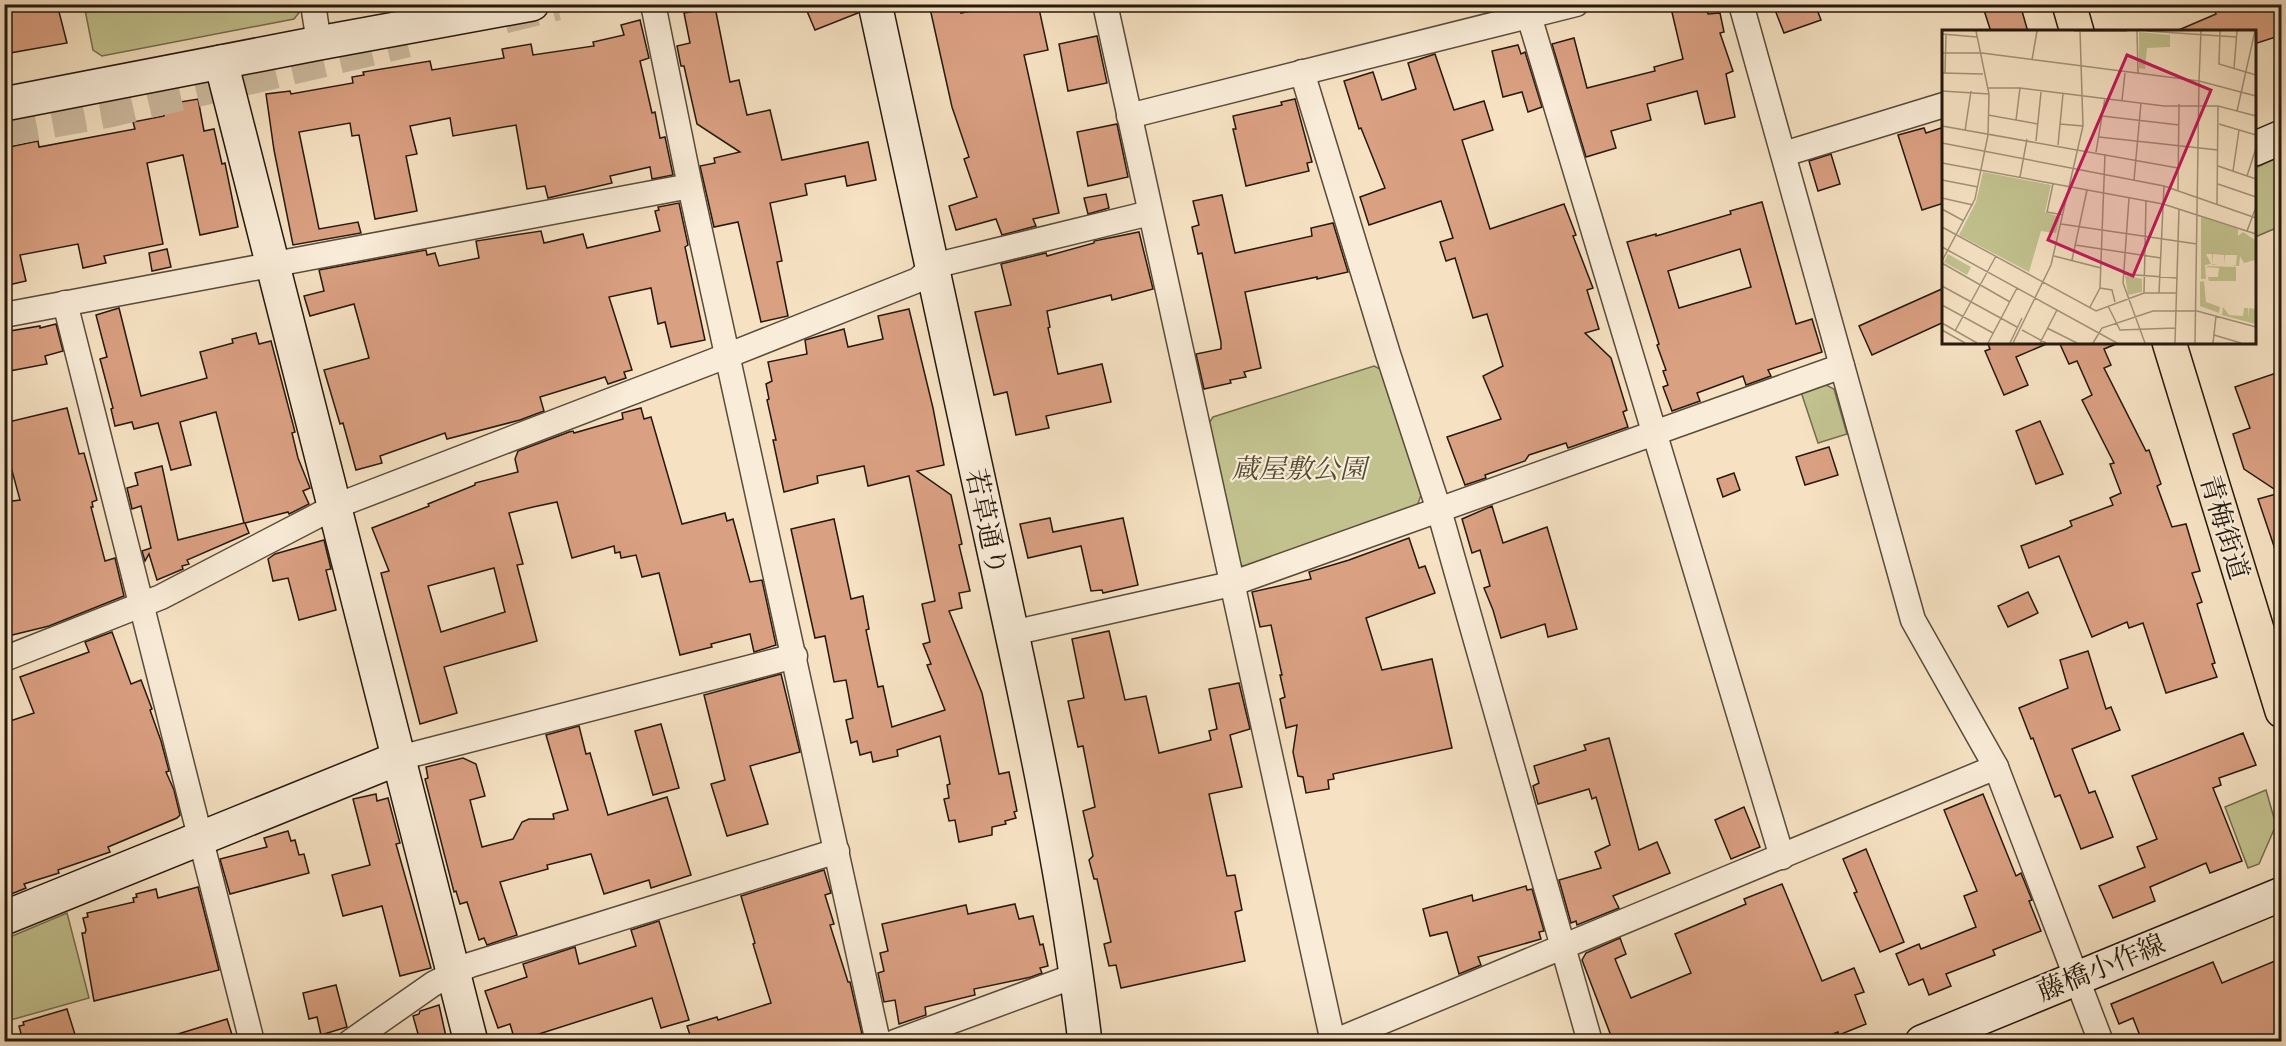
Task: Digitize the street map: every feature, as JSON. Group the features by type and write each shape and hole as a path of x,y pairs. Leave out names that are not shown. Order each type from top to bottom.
{"main road":[{"path":"2068,4 2076,30"},
{"name":"青梅街道","path":"2170,344 2282,711"}],"street":[{"path":"313,4 319,43"},
{"path":"4,104 532,4"},
{"path":"653,4 690,186 878,1041"},
{"name":"若草通り","path":"875,4 1012,633 1052,829 1077,975 1085,1041"},
{"path":"1105,4 1333,1041 1996,767"},
{"path":"1129,116 1576,4"},
{"path":"1742,4 1913,620 1996,767 2101,1041"},
{"path":"1529,16 1782,857"},
{"path":"221,62 471,1041"},
{"path":"1302,72 1388,354 1439,510 1590,1041"},
{"path":"1784,154 1942,106"},
{"path":"2256,148 2282,137"},
{"path":"4,315 690,186"},
{"path":"4,658 161,597 336,506 918,280 933,267 1150,213"},
{"path":"65,303 252,1041"},
{"path":"1012,633 1231,584 1842,366"},
{"path":"4,918 399,758 795,656"},
{"path":"350,1041 453,972 837,851"},
{"name":"藤橋小作線","path":"1922,1041 2282,894"},
{"path":"895,1041 1077,975"}],"green space":[{"path":"84,5 300,5 301,10 294,19 102,56 93,50"},
{"path":"2281,156 2281,226 2256,237 2256,168"},
{"name":"蔵屋敷公園","path":"1374,366 1384,371 1421,495 1417,506 1247,568 1237,563 1207,426 1213,417"},
{"path":"1824,384 1834,389 1847,434 1818,443 1801,392"},
{"path":"2266,790 2276,825 2259,864 2248,868 2225,807"},
{"path":"67,913 89,998 7,1021 4,1008 5,939"}],"building":[{"path":"4,4 57,4 67,43 4,54"},
{"path":"804,4 857,4 858,13 815,30"},
{"path":"929,4 959,4 961,13 1003,4 1038,4 1048,50 1024,55 1059,213 1033,219 1036,226 1002,235 996,219 956,230 949,206 977,197 964,159 969,157 952,107"},
{"path":"1670,4 1705,4 1708,14 1720,13 1724,32 1720,33 1733,71 1726,74 1735,117 1705,124 1697,91 1647,104 1651,120 1611,131 1616,148 1586,157 1552,44 1574,38 1587,88 1655,71 1654,67 1683,59"},
{"path":"1789,4 1815,4 1821,20 1784,33 1775,10"},
{"path":"1982,4 2020,4 2027,30 1990,30"},
{"path":"2212,4 2282,4 2282,35 2256,43 2256,30 2179,30 2216,14"},
{"path":"715,7 730,82 739,80 747,115 770,110 782,160 868,142 876,180 847,186 845,176 805,184 807,195 770,203 782,261 777,262 788,316 761,322 738,222 714,227 700,166 715,163 714,158 740,152 697,124 684,66 681,66 677,46 690,43 684,13"},
{"path":"640,20 649,58 640,61 652,113 655,112 660,138 665,137 673,175 652,179 650,167 610,176 612,183 548,198 545,186 527,189 516,125 453,136 450,118 410,126 417,154 406,156 417,211 375,219 359,135 352,136 350,123 299,132 319,229 358,222 361,233 293,245 274,150 266,94 290,91 291,94 353,83 352,77 364,75 363,72 430,61 432,70 504,58 502,49 531,44 533,55 594,46 593,42 624,35 621,25"},
{"path":"1097,36 1107,83 1068,91 1059,44"},
{"path":"1518,45 1521,54 1525,52 1542,107 1528,112 1522,92 1503,97 1492,51"},
{"path":"1435,54 1454,110 1484,101 1493,130 1462,140 1490,229 1564,204 1576,235 1573,236 1593,288 1587,290 1599,329 1585,333 1611,358 1627,410 1623,412 1628,427 1568,448 1566,443 1529,455 1525,461 1485,475 1486,478 1465,485 1447,437 1501,419 1483,376 1503,366 1487,314 1473,318 1455,258 1446,261 1440,242 1453,238 1441,201 1369,225 1360,197 1385,188 1361,128 1359,129 1344,81 1373,72 1382,100 1416,89 1408,63"},
{"path":"198,99 204,131 214,129 222,164 225,163 238,227 200,235 183,155 147,163 163,244 104,256 106,263 83,268 78,244 20,255 26,281 4,286 4,148 38,141 39,147 135,129 133,122 164,116 162,105"},
{"path":"1295,99 1312,162 1307,163 1309,171 1246,186 1233,129 1236,129 1233,116 1282,105 1281,102"},
{"path":"1117,124 1128,177 1088,186 1077,132"},
{"path":"1924,128 1926,133 1942,128 1942,204 1922,210 1898,135"},
{"path":"1831,154 1840,184 1818,191 1809,161"},
{"path":"1106,194 1109,208 1088,214 1084,198"},
{"path":"1222,195 1235,253 1312,236 1311,228 1333,223 1348,272 1245,292 1261,368 1244,372 1246,377 1230,380 1231,383 1204,389 1196,354 1221,349 1221,342 1202,253 1198,254 1192,227 1199,225 1193,201"},
{"path":"1762,202 1796,324 1812,319 1822,352 1768,370 1771,376 1746,385 1743,376 1697,393 1700,401 1672,411 1663,387 1668,385 1663,371 1666,370 1627,242 1731,214 1730,211","holes":["1740,249 1751,287 1679,308 1668,271"]},
{"path":"679,203 688,245 685,247 705,340 671,347 665,322 658,324 651,288 609,297 632,370 624,372 626,378 608,384 605,377 540,397 544,411 520,420 447,439 445,433 380,456 382,463 356,470 343,423 340,424 324,370 369,358 354,304 310,316 304,296 324,291 319,270 426,250 427,255 435,253 439,266 479,258 476,241 541,231 544,243 583,234 587,248 660,231 655,211 659,210 658,207"},
{"path":"1139,232 1153,289 1112,300 1111,295 1047,311 1050,327 1048,328 1058,374 1102,364 1111,402 1046,416 1049,428 1016,435 1007,392 994,395 975,312 1011,305 1001,264 1046,253 1047,256 1094,243 1094,241"},
{"path":"167,249 171,267 152,271 149,253"},
{"path":"1942,289 1942,323 1872,355 1859,326"},
{"path":"119,308 141,396 207,378 200,352 233,343 232,339 256,333 259,344 271,341 295,432 292,433 298,458 310,488 303,491 309,504 289,514 288,512 245,523 249,533 187,560 189,564 182,566 183,569 157,580 149,554 145,561 142,551 151,548 141,506 132,509 127,488 138,485 135,473 162,466 178,540 244,523 216,412 180,422 191,465 171,470 158,423 134,429 132,422 115,426 111,409 113,408 100,359 107,357 96,315"},
{"path":"909,309 944,465 917,471 951,495 962,544 959,545 970,591 959,593 962,608 949,611 982,693 999,774 1009,772 1017,811 1014,812 1016,818 1005,821 1006,824 992,827 992,835 959,842 955,820 949,821 944,799 949,798 947,785 950,784 940,736 897,750 898,756 873,762 871,752 860,755 857,741 851,743 846,720 853,718 846,680 834,682 825,636 815,638 791,529 834,519 851,599 863,596 869,629 866,630 878,687 883,686 892,727 945,710 927,665 931,664 923,644 930,642 922,604 935,601 909,476 868,486 864,466 817,476 818,483 784,492 767,400 769,399 766,384 772,381 768,362 807,354 805,340 844,329 848,347 883,339 878,316"},
{"path":"56,324 63,351 45,356 47,364 4,372 4,332"},
{"path":"1988,344 2046,344 2016,357 2028,385 2004,395 1985,351 1990,349"},
{"path":"2060,344 2116,344 2104,349 2111,365 2104,368 2146,451 2149,450 2161,484 2157,486 2172,527 2186,524 2200,571 2192,573 2202,602 2197,604 2217,677 2166,693 2143,623 2129,628 2127,622 2092,637 2059,556 2029,568 2021,546 2072,526 2070,521 2113,505 2110,498 2121,493 2110,464 2114,463 2082,400 2092,395 2077,361 2069,364"},
{"path":"2282,371 2282,557 2278,558 2258,499 2280,493 2244,469 2233,434 2250,428 2235,387"},
{"path":"67,408 79,454 84,453 97,500 92,502 93,507 91,507 105,561 115,558 124,596 49,626 4,637 4,502 20,500 8,456 4,457 4,423"},
{"path":"641,408 644,419 651,417 682,524 725,513 727,521 733,519 750,582 762,580 776,645 754,652 750,634 680,655 659,573 642,577 636,555 621,558 620,552 615,553 614,546 572,558 557,502 533,507 509,513 523,564 517,565 537,641 444,667 457,713 420,724 381,573 389,571 372,528 429,506 428,504 475,485 475,483 518,472 515,459 518,451 569,432 574,433 623,419 622,413","holes":["494,568 505,612 441,632 428,586"]},
{"path":"2040,421 2063,474 2036,484 2016,431"},
{"path":"1829,447 1838,475 1805,485 1796,457"},
{"path":"1734,473 1740,490 1723,497 1717,479"},
{"path":"1492,506 1503,543 1547,527 1577,629 1548,637 1545,624 1501,638 1484,588 1490,586 1480,550 1472,553 1462,519"},
{"path":"1050,518 1053,532 1123,518 1138,585 1103,593 1102,590 1091,591 1081,546 1028,558 1020,524"},
{"path":"1409,538 1419,568 1425,566 1435,593 1366,618 1382,670 1432,659 1452,748 1333,774 1334,779 1328,780 1329,789 1306,793 1303,777 1298,776 1293,752 1297,725 1286,728 1280,699 1285,697 1280,675 1282,675 1271,625 1260,627 1252,592 1311,579 1309,572"},
{"path":"324,540 331,569 326,570 336,610 299,620 288,578 273,581 268,559 275,554"},
{"path":"2028,592 2038,613 2008,627 1998,606"},
{"path":"1109,631 1125,700 1146,696 1159,753 1211,740 1209,731 1217,729 1209,689 1239,683 1250,729 1230,735 1242,787 1209,794 1227,876 1235,875 1242,910 1235,912 1245,961 1121,988 1116,965 1109,966 1104,944 1111,942 1097,879 1094,879 1089,860 1093,856 1083,811 1095,807 1083,746 1078,747 1068,701 1084,698 1072,639"},
{"path":"112,632 131,684 141,680 152,709 150,710 169,771 166,772 174,790 180,815 108,847 110,852 58,870 59,873 24,884 26,888 4,897 4,750 10,747 4,732 4,723 34,713 20,677 89,652 85,642"},
{"path":"2088,651 2106,709 2111,707 2120,730 2072,749 2089,793 2095,791 2113,837 2081,849 2060,795 2055,797 2019,708 2068,688 2060,660"},
{"path":"781,674 800,752 750,766 768,824 727,836 711,784 725,780 704,695"},
{"path":"661,724 679,788 653,795 635,731"},
{"path":"579,726 586,754 590,753 608,815 667,797 691,875 651,888 649,880 604,894 591,854 547,865 548,869 500,882 517,935 487,945 484,938 479,940 467,902 460,904 456,891 454,892 425,779 428,778 426,767 463,758 476,764 485,796 470,800 482,847 513,839 522,822 529,819 554,819 553,814 568,810 546,735"},
{"path":"2243,733 2256,765 2219,778 2221,785 2213,788 2242,861 2210,873 2206,863 2150,887 2155,901 2113,918 2099,886 2145,867 2137,847 2157,839 2132,776"},
{"path":"1609,738 1639,850 1657,842 1670,873 1613,896 1619,908 1577,925 1576,921 1571,923 1559,880 1601,868 1595,852 1610,845 1596,797 1592,799 1589,789 1538,804 1533,786 1539,783 1534,766 1586,750 1584,745"},
{"path":"376,794 377,801 388,798 400,843 396,844 431,968 400,976 382,906 343,916 332,875 370,865 353,799"},
{"path":"1983,794 2016,876 2021,873 2041,931 1993,950 1995,955 1946,974 1951,986 1929,995 1923,979 1909,985 1896,954 1919,944 1921,949 1976,927 1964,896 1977,891 1944,810"},
{"path":"1744,807 1760,847 1731,859 1715,820"},
{"path":"288,831 291,841 295,840 299,855 304,854 309,873 230,894 220,859 267,847 264,838"},
{"path":"1866,849 1904,942 1880,952 1854,893 1857,892 1843,859"},
{"path":"824,870 831,893 825,895 834,924 830,925 848,982 850,982 862,1034 837,1041 692,1041 687,1026 717,1017 718,1020 771,1003 741,896"},
{"path":"1782,884 1822,981 1854,968 1864,992 1855,995 1866,1024 1839,1035 1838,1032 1814,1041 1613,1041 1582,960 1586,953 1620,938 1626,954 1615,959 1631,998 1691,973 1675,934 1746,904 1744,899"},
{"path":"1526,886 1527,890 1532,889 1544,931 1539,932 1541,939 1478,957 1481,965 1459,974 1447,932 1430,936 1423,909 1472,895 1473,901"},
{"path":"198,887 219,970 94,1001 82,933 86,930 83,918 88,917 87,913 134,902 133,898 137,897 136,894 156,889 158,898"},
{"path":"1015,904 1019,919 1033,916 1048,966 1040,968 1042,973 974,989 975,995 925,1007 926,1015 899,1024 895,1000 884,1002 878,973 884,971 880,953 888,951 882,924 966,905 968,914"},
{"path":"659,921 689,1020 661,1028 652,998 517,1041 515,1041 510,1024 498,1028 485,991 527,977 523,964 575,947 579,964 636,946 631,930"},
{"path":"2282,958 2282,1041 2142,1041 2133,1018 2119,1024 2111,1004 2213,962 2222,983"},
{"path":"336,985 347,1027 321,1035 317,1017 309,1019 303,993"},
{"path":"439,1005 447,1041 420,1041 413,1016 419,1014 420,1011"},
{"path":"67,1009 77,1041 23,1041 19,1026 24,1025 23,1022"},
{"path":"227,1019 234,1041 169,1041 168,1037"}],"tunnel":[{"path":"504,17 557,4"},
{"path":"4,130 109,111 407,41"}]}
